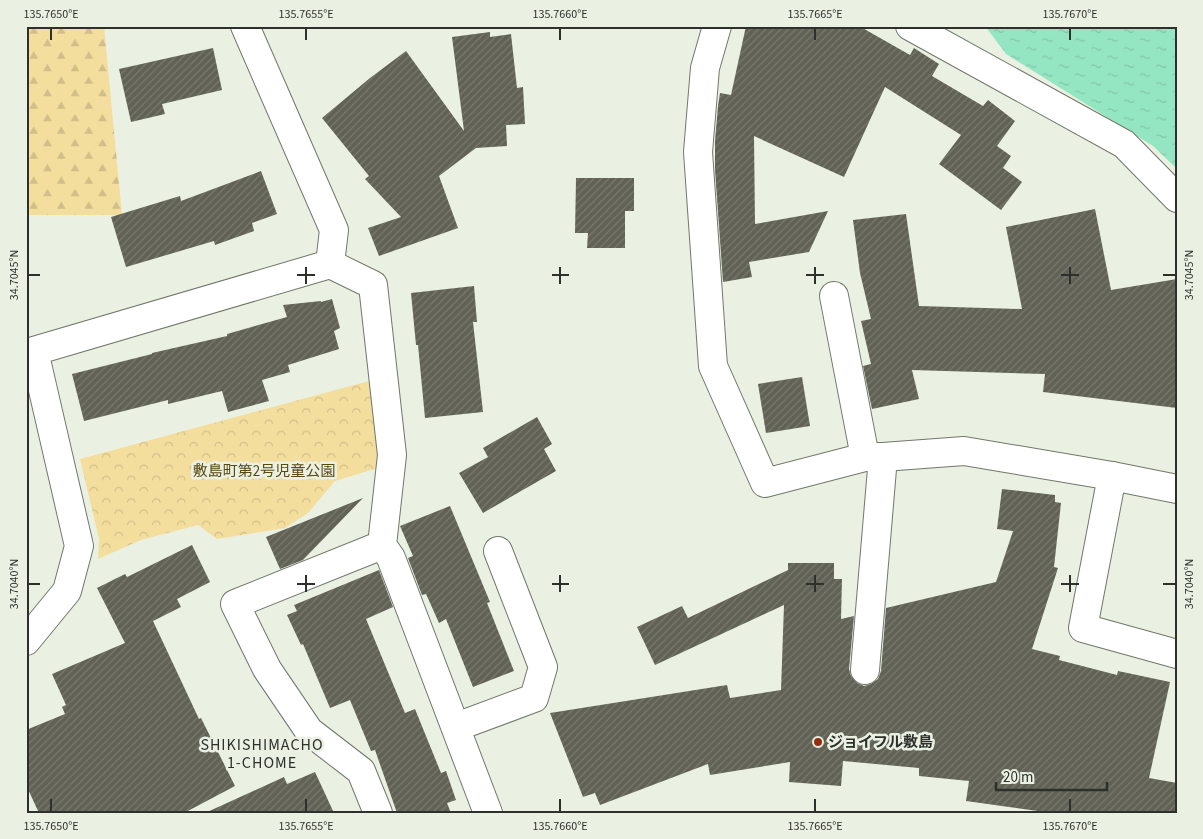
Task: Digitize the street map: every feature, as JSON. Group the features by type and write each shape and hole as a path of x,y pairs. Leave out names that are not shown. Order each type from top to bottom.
{"street":[{"path":"245,26 334,230 330,264"},
{"path":"717,26 705,68 698,152 713,366 765,483 874,457 964,450 1177,489"},
{"path":"910,26 1124,144 1177,198"},
{"path":"26,642 67,590 79,546 34,351 330,264 372,285 392,455 382,545 391,558 488,813"},
{"path":"834,296 874,457 865,670"},
{"path":"1112,476 1083,628 1177,654"},
{"path":"378,813 361,771 309,731 266,669 236,604 382,545"},
{"path":"456,727 534,698 543,667 498,551"}],"green space":[{"path":"26,26 104,26 122,215 26,215"},
{"name":"敷島町第2号児童公園","path":"369,381 376,425 378,468 335,481 308,513 285,528 217,539 198,525 141,540 98,559 99,539 80,459"}],"water":[{"path":"985,26 1177,26 1177,169 1153,146 1006,54"}],"building":[{"path":"746,26 859,26 910,55 914,48 939,64 932,76 983,106 988,100 1015,121 997,146 1011,156 1003,168 1022,182 1001,210 939,164 961,135 885,87 844,177 754,136 755,224 828,211 809,252 749,262 752,277 723,282 715,170 718,106 720,93 731,95"},
{"path":"490,32 490,37 511,34 517,88 523,87 525,124 506,125 507,146 476,148 439,176 458,228 379,256 368,228 401,217 365,179 369,176 322,118 406,51 464,131 452,37"},
{"path":"213,48 222,90 162,104 165,114 131,122 119,69"},
{"path":"261,171 277,214 252,223 254,231 215,245 214,241 126,267 111,217 180,196 181,201"},
{"path":"576,178 634,178 634,211 625,211 625,248 587,248 588,233 575,233"},
{"path":"1095,209 1111,290 1177,279 1177,408 1043,392 1045,374 912,370 919,399 872,409 863,366 871,364 861,321 871,319 860,273 853,220 906,214 919,306 1022,309 1006,227"},
{"path":"474,286 477,322 473,322 483,412 425,418 411,293"},
{"path":"332,299 340,328 334,331 339,349 288,365 290,372 262,380 269,401 228,412 222,391 168,404 168,400 84,421 72,374 227,336 227,334 287,317 283,305 321,302"},
{"path":"802,377 810,426 766,433 758,384"},
{"path":"537,417 552,444 544,449 556,471 483,513 459,473 488,457 483,448"},
{"path":"1002,489 1055,495 1055,502 1061,503 1054,567 1058,568 1032,649 1060,656 1059,660 1117,675 1118,671 1170,682 1149,778 1177,783 1177,813 1052,813 966,801 969,781 919,776 919,768 843,761 841,786 789,782 790,762 710,775 708,764 600,805 595,793 583,797 550,713 727,685 730,698 781,690 784,605 655,665 637,627 682,606 688,618 788,570 788,563 834,563 834,579 842,579 841,619 854,616 849,669 851,676 857,683 864,686 871,684 878,679 881,671 886,608 996,582 1013,531 997,529"},
{"path":"363,498 303,560 280,569 266,537"},
{"path":"450,506 490,602 487,603 514,671 473,687 446,619 439,623 426,594 422,595 408,558 413,556 400,526"},
{"path":"192,545 210,582 177,599 181,607 153,621 199,719 201,718 235,786 184,813 39,813 26,785 26,730 65,714 62,707 66,705 52,674 125,643 97,588 125,574 127,577"},
{"path":"379,570 393,607 366,619 405,713 415,709 441,773 446,771 456,800 447,803 451,813 397,813 375,750 371,751 350,700 330,708 303,644 301,645 287,615 297,611 294,605"},
{"path":"315,772 334,813 205,813 284,777 287,784"}],"place":[{"name":"ジョイフル敷島","path":"818,742"}],"district":[{"name":"SHIKISHIMACHO 1-CHOME","path":"262,754"}]}
